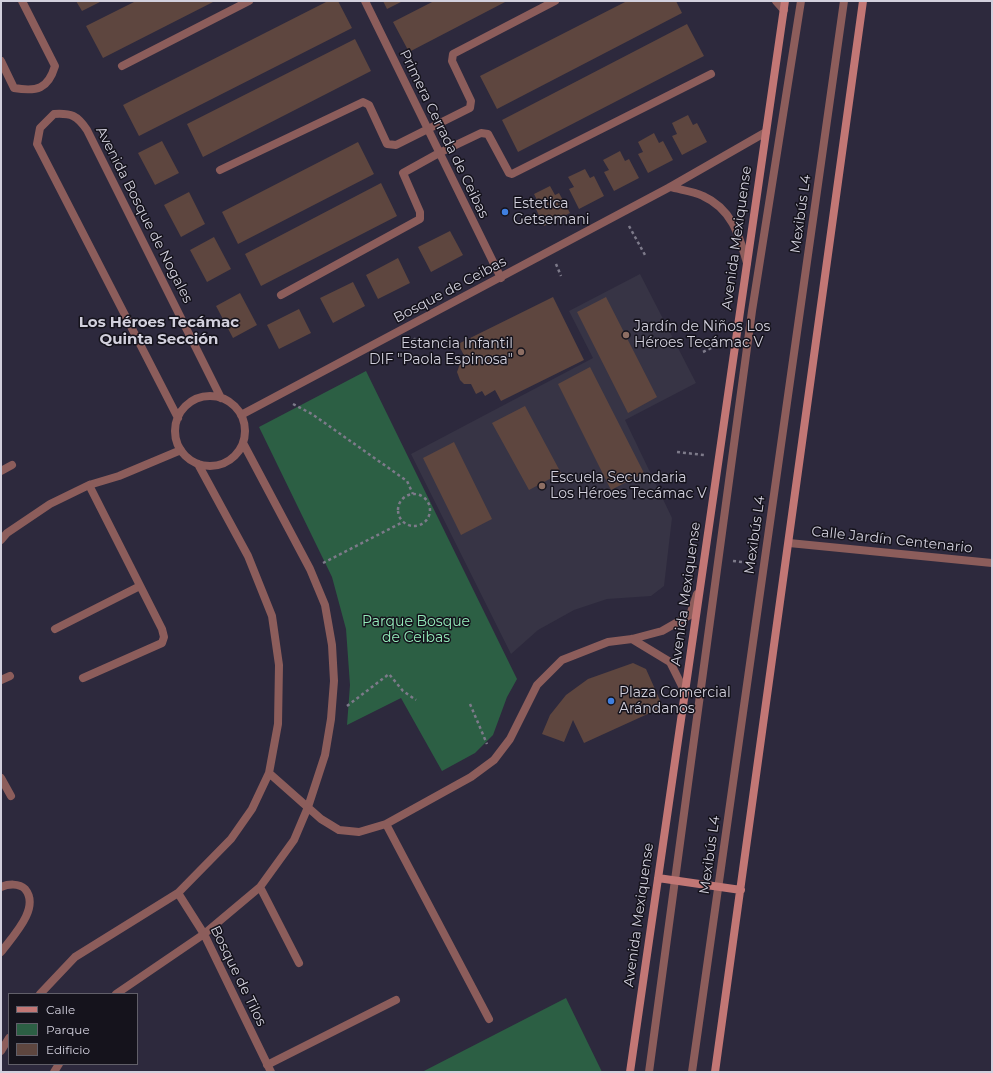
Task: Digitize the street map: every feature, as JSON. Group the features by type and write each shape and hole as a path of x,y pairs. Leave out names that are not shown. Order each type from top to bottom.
{"main road":[{"path":"715,1072 863,1"},
{"name":"Avenida Mexiquense","path":"630,1072 784,5"},
{"path":"658,878 740,890"}],"street":[{"path":"1,62 14,88 27,90 42,87 51,79 55,66 22,1"},
{"path":"122,66 249,1"},
{"name":"Primera Cerrada de Ceibas","path":"365,1 501,278"},
{"path":"220,170 363,102 369,105 387,144 396,145 428,130 470,108 472,105 452,62 453,54 555,1"},
{"path":"776,1 784,5"},
{"path":"650,1072 752,311 801,1"},
{"name":"Mexibús L4","path":"692,1072 844,1"},
{"path":"281,295 420,219 420,212 402,174 439,153 481,133 485,133 488,134 509,173 512,174 711,74"},
{"name":"Avenida Bosque de Nogales","path":"178,418 37,144 40,128 54,114 69,113 81,122 87,130 221,398"},
{"name":"Bosque de Ceibas","path":"242,415 622,213 766,132"},
{"path":"670,187 702,196 720,206 737,229 747,263"},
{"path":"204,396 221,398 233,404 242,415 245,429 243,443 236,454 225,463 212,466 198,464 188,458 181,450 175,434 178,418 188,404 204,396"},
{"path":"117,993 204,934 260,887 294,840 308,807 324,755 331,718 334,681 332,645 325,605 310,569 243,443"},
{"path":"1,540 7,533 50,504 89,485 118,476 181,450"},
{"path":"41,993 75,957 178,893 232,839 252,809 269,774 278,724 278,665 272,616 248,556 198,464"},
{"path":"1,471 12,466"},
{"path":"83,678 162,643 164,637 162,629 89,485"},
{"name":"Calle Jardín Centenario","path":"789,543 992,563"},
{"path":"55,629 140,586"},
{"path":"269,774 321,819 339,830 359,832 386,824 471,777 494,760 510,739 536,685 562,660 608,642 662,631 690,615 700,588"},
{"path":"632,638 670,662 684,692"},
{"path":"1,680 10,676"},
{"path":"1,778 11,796"},
{"path":"386,824 489,1020"},
{"path":"1,887 16,885 24,888 29,897 30,906 27,915 1,952"},
{"path":"260,887 299,963"},
{"name":"Bosque de Tilos","path":"178,893 204,934 269,1068"},
{"path":"269,1068 396,1000"},
{"path":"1,1051 8,1040"}],"path":[{"path":"622,213 644,255"},
{"path":"278,396 312,414 407,482 413,494"},
{"path":"677,452 719,456"},
{"path":"413,494 423,496 427,500 431,510 430,515 424,524 413,527 403,522 398,513 400,502 404,498 413,494"},
{"path":"310,569 403,522"},
{"path":"718,560 764,564"},
{"path":"331,718 388,674 403,691 416,700"},
{"path":"470,704 494,760"}],"shaded area":[{"name":"Escuela Secundaria Los Héroes Tecámac V","path":"640,274 696,383 625,420 672,518 664,586 651,596 607,599 574,610 538,630 511,654 411,454 593,358 569,311"}],"green space":[{"name":"Parque Bosque de Ceibas","path":"366,371 517,679 507,697 493,735 475,753 442,771 401,698 347,725 350,685 346,629 332,577 259,427"},
{"path":"566,998 602,1072 422,1072"}],"building":[{"path":"76,1 102,1 82,11"},
{"path":"136,1 215,1 103,58 86,26"},
{"path":"328,1 338,1 352,28 139,136 123,105"},
{"path":"383,1 403,1 387,9"},
{"path":"434,1 507,1 409,52 393,22"},
{"path":"627,1 676,1 682,13 497,109 480,76"},
{"path":"687,24 704,56 518,152 502,120"},
{"path":"355,39 371,71 203,157 187,124"},
{"path":"688,115 693,125 697,123 707,142 682,155 672,136 677,134 672,123"},
{"path":"654,133 659,143 663,141 673,160 648,173 638,154 643,152 638,142"},
{"path":"162,141 179,173 155,185 138,153"},
{"path":"358,142 374,174 238,244 222,212"},
{"path":"620,151 625,161 629,159 639,178 614,191 604,172 609,170 603,160"},
{"path":"585,169 590,178 594,176 604,196 579,209 569,189 574,187 568,177"},
{"path":"381,183 397,216 261,286 245,254"},
{"path":"550,186 555,195 559,193 570,213 544,226 535,207 539,204 534,194"},
{"path":"189,192 205,224 181,237 164,205"},
{"path":"450,231 463,255 431,272 418,247"},
{"path":"214,237 231,269 207,282 190,250"},
{"path":"398,258 410,283 378,299 366,275"},
{"path":"353,282 365,306 333,323 320,298"},
{"path":"240,293 257,325 233,338 216,306"},
{"name":"Estancia Infantil DIF \"Paola Espinosa\"","path":"553,297 584,360 501,401 495,390 485,396 482,391 476,394 471,384 464,384 460,380 457,372 460,364 467,361 458,344"},
{"path":"606,297 657,397 628,413 577,312"},
{"path":"299,309 311,333 279,349 267,325"},
{"path":"590,367 644,473 611,490 558,384"},
{"path":"525,406 561,473 529,490 492,423"},
{"path":"454,442 492,519 461,535 423,458"},
{"name":"Plaza Comercial Arándanos","path":"633,663 646,669 663,707 584,743 573,720 564,742 542,734 550,715 566,695 588,679"}],"place":[{"name":"Estetica Getsemani","path":"505,212"},
{"name":"Jardín de Niños Los Héroes Tecámac V","path":"626,335"},
{"name":"Estancia Infantil DIF \"Paola Espinosa\"","path":"521,352"},
{"name":"Escuela Secundaria Los Héroes Tecámac V","path":"542,486"},
{"name":"Plaza Comercial Arándanos","path":"611,701"}],"district":[{"name":"Los Héroes Tecámac Quinta Sección","path":"159,332"}]}
